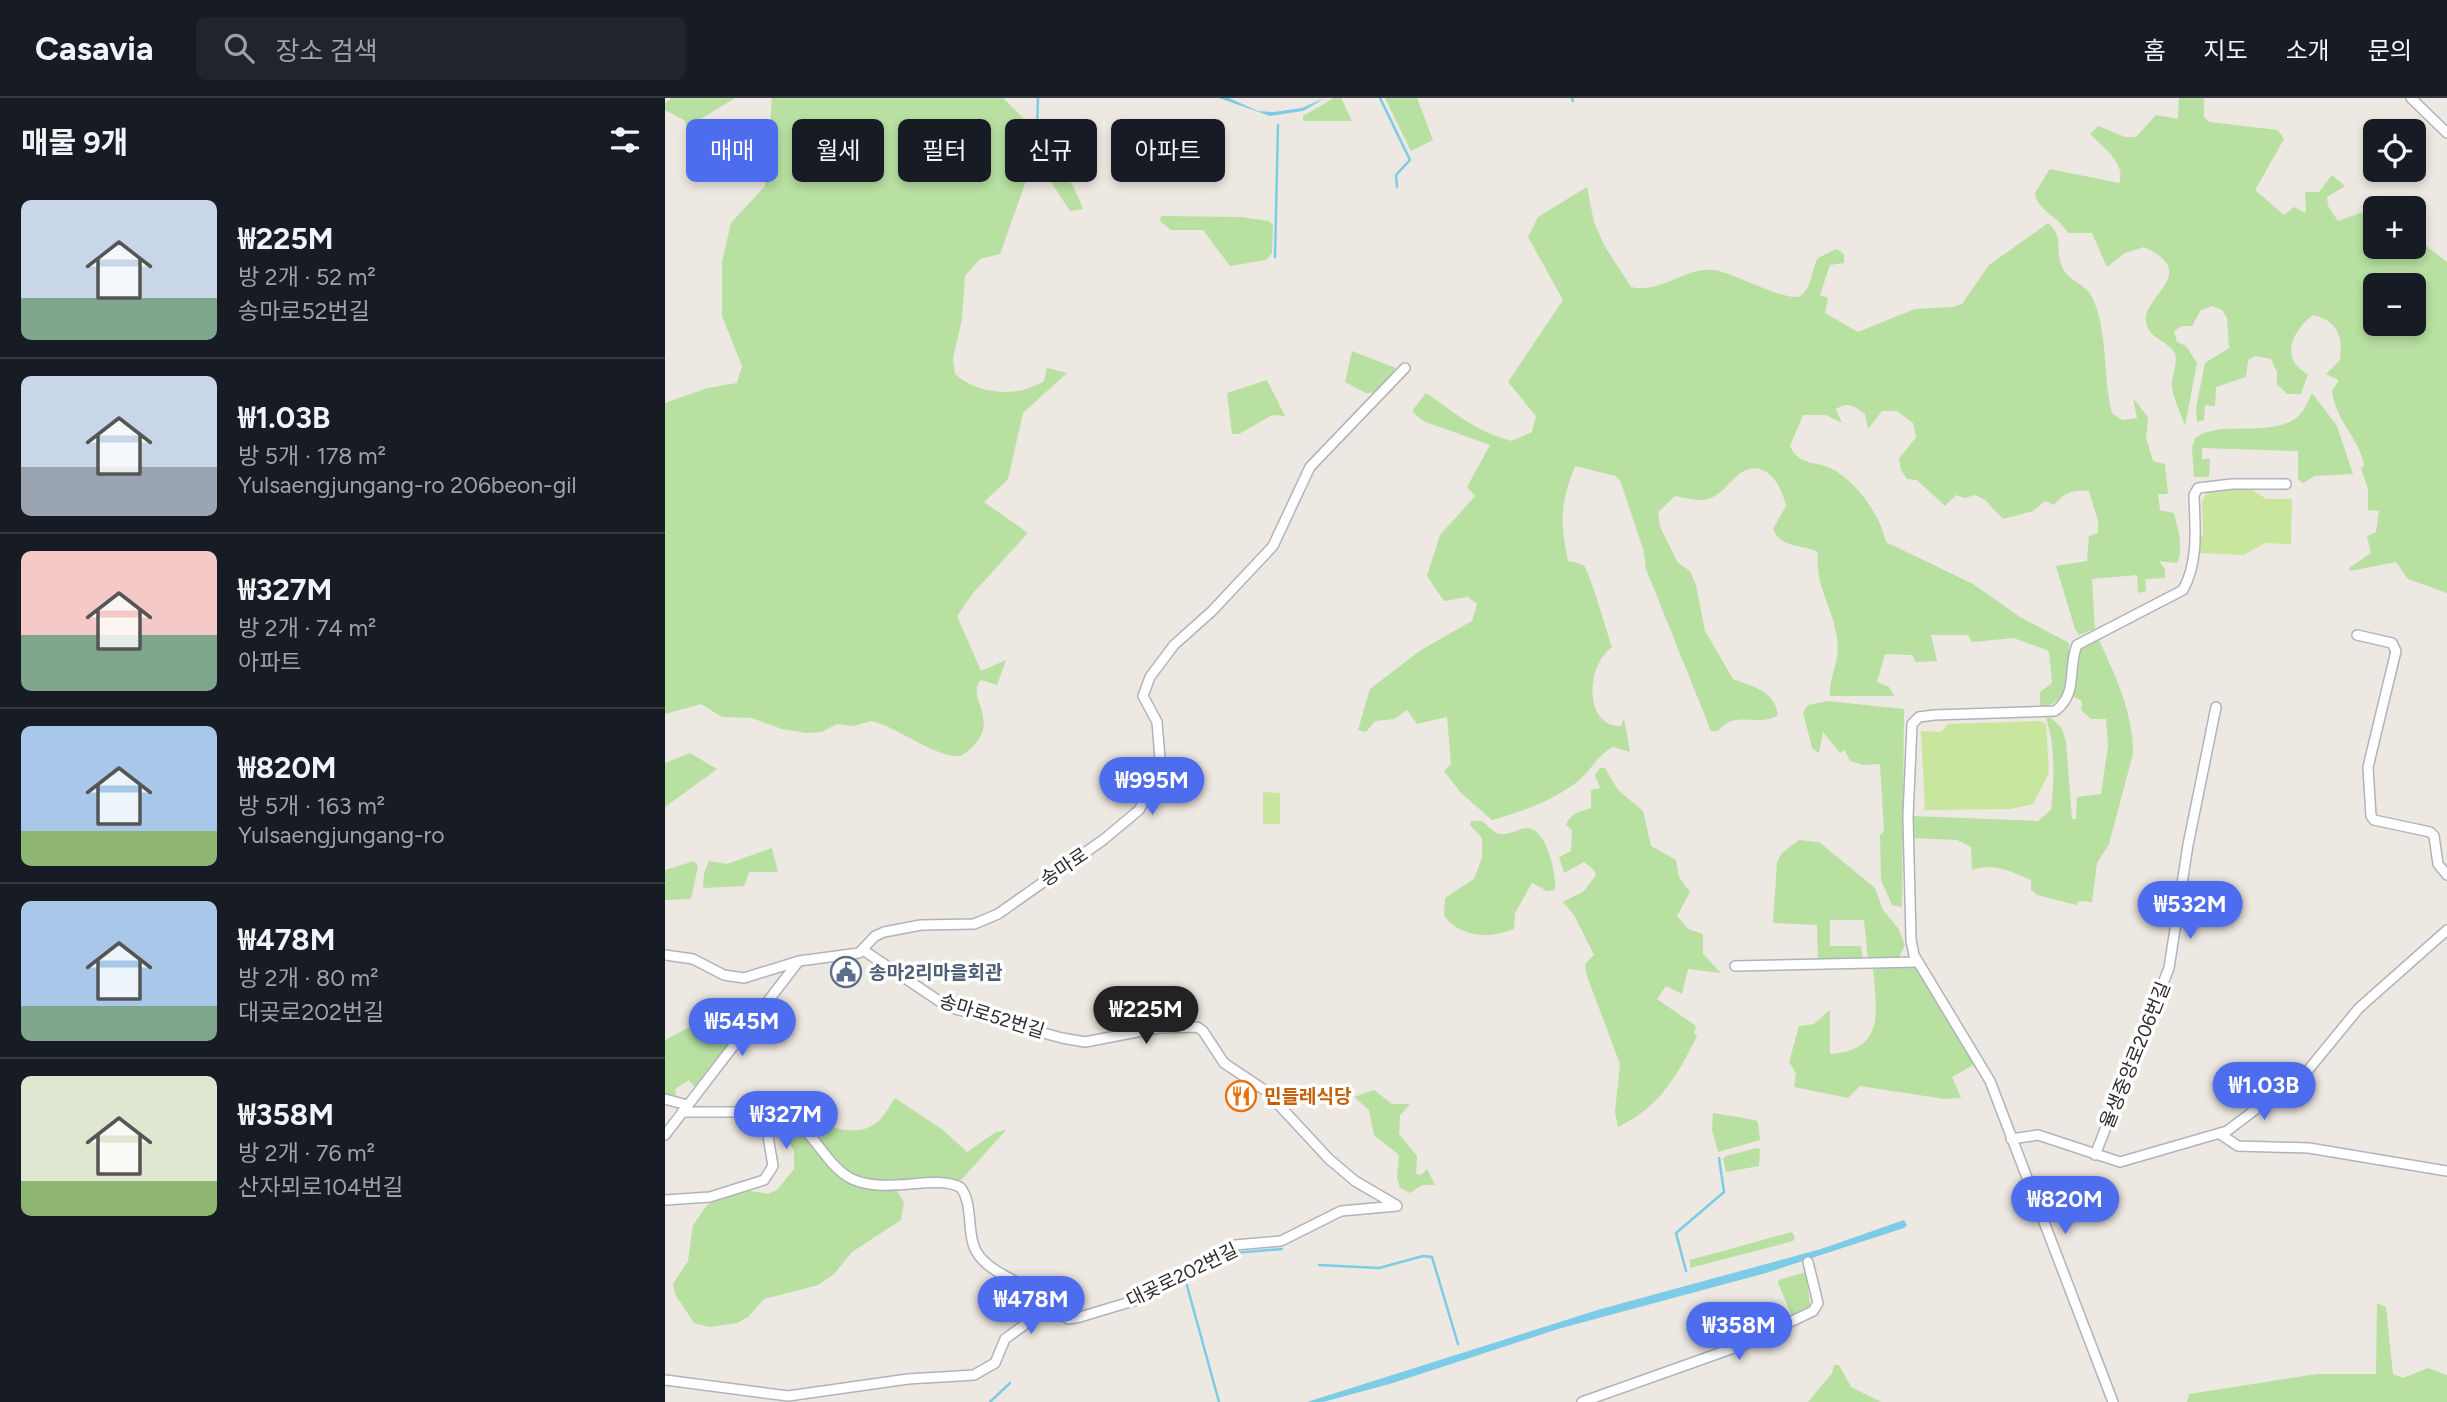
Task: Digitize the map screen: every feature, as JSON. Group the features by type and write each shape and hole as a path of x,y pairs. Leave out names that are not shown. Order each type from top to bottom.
{"street":[{"path":"2411,98 2447,133"},
{"name":"송마로","path":"665,956 693,959 724,975 744,978 799,961 863,950 875,936 884,932 921,925 974,924 989,919 1065,868 1139,810 1153,785 1160,759 1157,722 1143,696 1150,677 1180,639 1212,611 1273,546 1310,467 1405,368"},
{"path":"2113,1402 1990,1081 1918,962 1911,940 1908,817 1912,723 1919,717 1934,715 2055,711 2071,692 2073,654 2077,645 2183,590 2192,575 2195,551 2194,495 2199,488 2232,484 2285,484"},
{"path":"2357,635 2392,643 2396,651 2368,767 2371,816 2374,820 2430,832 2434,836 2438,864 2447,875"},
{"name":"율생중앙로206번길","path":"2095,1155 2169,968 2188,845 2216,707"},
{"path":"2011,1139 2038,1135 2113,1162 2128,1162 2220,1134 2309,1069 2359,1008 2447,930"},
{"name":"송마로52번길","path":"863,950 923,993 949,1007 1077,1041 1158,1028 1197,1027 1203,1031 1224,1063 1266,1091 1329,1159 1355,1181 1397,1206"},
{"path":"665,1135 799,961"},
{"path":"1735,966 1918,962"},
{"path":"665,1099 685,1109 771,1112 768,1136 773,1166 768,1176 710,1197 665,1200"},
{"name":"대곶로202번길","path":"771,1112 791,1116 826,1158 855,1180 892,1187 956,1185 963,1191 973,1242 979,1255 1018,1285 1038,1293 1049,1307 1068,1319 1140,1299 1235,1245 1281,1241 1341,1211 1397,1206"},
{"path":"2220,1134 2238,1146 2309,1148 2447,1171"},
{"path":"1582,1402 1745,1344 1813,1311 1818,1303 1808,1262"},
{"path":"665,1380 777,1396 908,1378 974,1375 989,1369 995,1363 1005,1339 1049,1307"}],"green space":[{"path":"672,98 735,98 700,119 686,119 686,125 684,120 665,110 665,103"},
{"path":"772,98 1003,98 1024,119 1005,119 1005,182 1026,182 1000,254 980,259 965,276 962,319 953,358 955,374 986,390 1010,392 1044,381 1047,368 1067,373 1023,413 1008,479 984,502 1028,533 973,593 957,616 981,671 1006,660 997,685 981,680 977,687 984,723 982,733 975,744 961,756 939,752 871,721 854,726 837,724 821,732 806,733 782,729 752,718 722,717 701,704 665,714 665,403 708,388 737,383 742,366 722,316 722,262 731,223 765,186 765,182 778,182 778,119 770,119"},
{"path":"1334,98 1341,98 1352,121 1303,121 1303,116"},
{"path":"1385,98 1417,98 1433,140 1411,151"},
{"path":"2179,98 2204,98 2204,117 2209,122 2278,130 2284,139 2255,190 2284,215 2294,207 2306,213 2305,192 2319,192 2332,175 2345,186 2327,197 2328,206 2338,221 2363,212 2363,259 2426,259 2426,246 2447,262 2447,593 2408,579 2396,562 2350,571 2349,568 2371,553 2367,536 2376,532 2379,511 2368,510 2368,489 2361,469 2364,465 2361,455 2334,402 2332,391 2339,380 2326,374 2340,360 2341,344 2337,331 2328,321 2313,315 2299,329 2292,345 2294,361 2308,374 2301,394 2287,394 2277,384 2277,372 2271,359 2255,356 2248,360 2246,377 2216,387 2215,406 2205,405 2204,420 2197,422 2196,408 2205,363 2229,348 2227,318 2222,310 2212,306 2201,310 2192,326 2182,326 2174,331 2177,342 2186,346 2197,363 2185,426 2172,389 2176,364 2174,352 2150,331 2146,321 2147,311 2169,275 2168,266 2144,247 2125,253 2107,267 2092,233 2068,233 2040,205 2035,193 2050,169 2119,183 2121,176 2117,162 2090,134 2098,126 2125,137 2136,137 2156,115 2178,119"},
{"path":"1051,182 1071,182 1083,209 1070,211"},
{"path":"1587,187 1594,222 1604,245 1631,287 1652,287 1693,272 1714,270 1773,292 1800,296 1807,289 1818,258 1836,249 1844,254 1844,263 1830,265 1820,295 1828,298 1825,313 1858,332 1915,309 1962,304 1989,265 2048,223 2058,239 2062,267 2068,276 2086,289 2097,311 2112,413 2122,420 2137,418 2133,398 2148,417 2146,438 2153,461 2165,464 2168,494 2158,494 2160,510 2174,513 2179,532 2180,551 2177,563 2159,561 2165,569 2165,578 2145,579 2146,591 2138,593 2137,575 2092,579 2095,629 2079,635 2056,566 2087,561 2089,536 2098,533 2098,521 2089,491 2069,493 2054,505 2045,501 2033,511 2003,519 1985,500 1975,495 1965,498 1956,495 1945,506 1917,480 1907,479 1901,470 1899,459 1916,437 1913,423 1897,411 1882,411 1868,429 1865,414 1851,406 1844,405 1836,409 1842,423 1826,415 1803,415 1790,446 1794,453 1804,461 1830,468 1845,477 1874,512 1886,542 1973,584 2020,617 2069,643 2067,683 2059,699 2040,708 2040,692 2052,683 2049,651 2014,638 1972,642 1968,635 1931,635 1937,661 1916,662 1912,655 1885,654 1877,682 1889,687 1894,696 1830,696 1838,647 1835,626 1821,586 1818,552 1781,540 1773,529 1786,506 1784,499 1772,477 1759,469 1751,469 1742,472 1721,492 1709,499 1675,496 1658,512 1660,527 1678,563 1690,571 1696,585 1705,631 1733,679 1755,687 1767,695 1776,707 1778,715 1763,720 1732,721 1718,731 1711,731 1646,569 1644,552 1620,480 1615,476 1575,466 1566,492 1563,513 1568,561 1584,566 1612,647 1597,667 1594,705 1608,723 1621,726 1624,718 1630,752 1613,747 1578,781 1559,794 1492,820 1461,793 1444,771 1451,764 1447,717 1417,724 1407,710 1394,719 1375,721 1366,732 1358,730 1370,689 1421,650 1472,621 1477,604 1468,597 1444,601 1427,576 1440,535 1475,496 1467,487 1490,445 1423,421 1412,411 1426,393 1467,422 1488,433 1512,441 1532,432 1536,416 1508,382 1563,300 1528,237 1538,217"},
{"path":"1161,216 1241,217 1269,221 1273,225 1272,253 1266,260 1230,266 1203,230 1171,230 1160,221"},
{"path":"1352,351 1396,368 1378,392 1366,393 1345,382"},
{"path":"1267,380 1285,416 1272,415 1239,434 1232,434 1227,393"},
{"path":"2312,393 2337,426 2353,474 2315,476 2303,483 2298,479 2298,451 2202,448 2202,459 2210,459 2209,477 2194,477 2192,448 2195,438 2218,430 2282,425 2299,415"},
{"path":"2253,490 2266,499 2292,499 2291,544 2265,543 2244,555 2200,553 2199,536 2203,535 2202,501 2207,492"},
{"path":"2097,636 2127,709 2133,754 2109,844 2097,863 2092,902 2078,901 2077,905 2037,895 2031,890 2031,880 2002,869 1987,867 1972,870 1971,847 1957,840 1912,838 1912,816 2038,821 2051,810 2053,752 2046,718 2050,717 2062,728 2066,742 2072,819 2076,819 2077,797 2101,794 2108,746 2106,719 2091,719 2081,710 2082,701 2074,697 2074,660 2078,646"},
{"path":"1827,701 1904,709 1902,907 1892,905 1881,880 1880,835 1884,831 1880,764 1864,765 1850,761 1845,750 1840,753 1823,732 1819,753 1812,748 1803,712 1808,705"},
{"path":"2040,721 2046,724 2049,773 2033,804 2010,809 1925,810 1921,731 1941,732 1948,724"},
{"path":"690,753 717,769 665,807 665,763"},
{"path":"1600,768 1605,768 1618,790 1643,811 1651,846 1676,860 1679,877 1690,892 1677,916 1688,929 1703,934 1703,954 1721,973 1688,969 1682,994 1666,986 1657,999 1696,1026 1694,1033 1697,1036 1666,1089 1645,1110 1618,1127 1615,1112 1620,1064 1587,976 1585,964 1594,955 1574,915 1563,902 1584,891 1596,875 1584,862 1564,873 1559,857 1571,851 1572,830 1566,825 1568,821 1576,814 1591,808 1591,790 1600,788 1595,775"},
{"path":"1263,792 1280,793 1280,824 1263,824"},
{"path":"1471,821 1481,821 1499,834 1527,828 1534,830 1549,854 1555,890 1547,891 1532,883 1515,913 1514,929 1495,934 1476,934 1459,929 1444,916 1445,898 1474,879 1482,858 1482,838 1470,825"},
{"path":"1799,840 1819,842 1875,888 1883,910 1898,928 1905,945 1899,957 1868,961 1864,920 1830,920 1830,946 1861,946 1863,961 1818,960 1817,925 1773,923 1777,862 1782,853"},
{"path":"772,848 778,871 749,872 744,886 703,888 704,873 709,861 727,864"},
{"path":"694,861 698,866 691,899 665,900 665,870"},
{"path":"1908,964 1917,967 1975,1064 1952,1077 1961,1098 1944,1099 1860,1086 1848,1098 1794,1087 1796,1073 1789,1062 1799,1026 1814,1024 1830,1010 1830,1054 1848,1051 1861,1045 1869,1036 1876,1013 1873,968"},
{"path":"701,1021 718,1021 740,1030 695,1087 689,1080 675,1089 677,1099 665,1096 665,1040"},
{"path":"1374,1090 1392,1104 1410,1104 1400,1115 1399,1134 1417,1156 1416,1174 1421,1175 1427,1169 1435,1185 1422,1185 1410,1193 1400,1188 1397,1178 1399,1155 1374,1135 1369,1110 1354,1097"},
{"path":"895,1098 943,1130 967,1152 996,1132 1006,1130 961,1180 894,1186 904,1202 901,1220 852,1252 834,1274 818,1285 764,1299 748,1317 737,1323 709,1327 694,1323 675,1294 673,1284 688,1261 693,1225 708,1204 745,1190 768,1194 777,1190 794,1169 794,1150 774,1121 777,1109 788,1102 808,1116 832,1127 857,1130 869,1128 879,1121"},
{"path":"1713,1113 1755,1120 1758,1122 1760,1140 1718,1152 1712,1129"},
{"path":"1760,1149 1759,1166 1726,1172 1723,1159 1726,1156"},
{"path":"1792,1232 1795,1238 1793,1241 1690,1268 1690,1260"},
{"path":"1806,1272 1810,1305 1792,1316 1778,1283 1779,1280"},
{"path":"2377,1303 2386,1307 2393,1374 2403,1378 2428,1368 2447,1375 2447,1402 2187,1402 2189,1394 2317,1374 2376,1374"},
{"path":"1834,1365 1839,1365 1851,1387 1881,1402 1808,1402 1832,1373"}],"water":[{"path":"1219,98 1229,98 1258,111 1274,112 1302,108 1325,98 1303,111 1270,116"},
{"path":"1904,1220 1907,1225 1904,1228 1766,1273 1558,1329 1393,1383 1323,1402 1307,1402 1601,1309 1821,1249"}],"waterway":[{"path":"1037,119 1038,98"},
{"path":"1380,98 1410,160 1396,175 1397,187"},
{"path":"1275,257 1278,125"},
{"path":"1686,1271 1676,1233 1724,1192 1719,1158"},
{"path":"1219,1402 1186,1282 1234,1253 1282,1249"},
{"path":"1319,1265 1379,1268 1423,1256 1432,1257 1458,1344"},
{"path":"990,1402 1010,1383"}],"place":[{"name":"송마2리마을회관","path":"846,972"},
{"name":"민들레식당","path":"1241,1096"}]}
